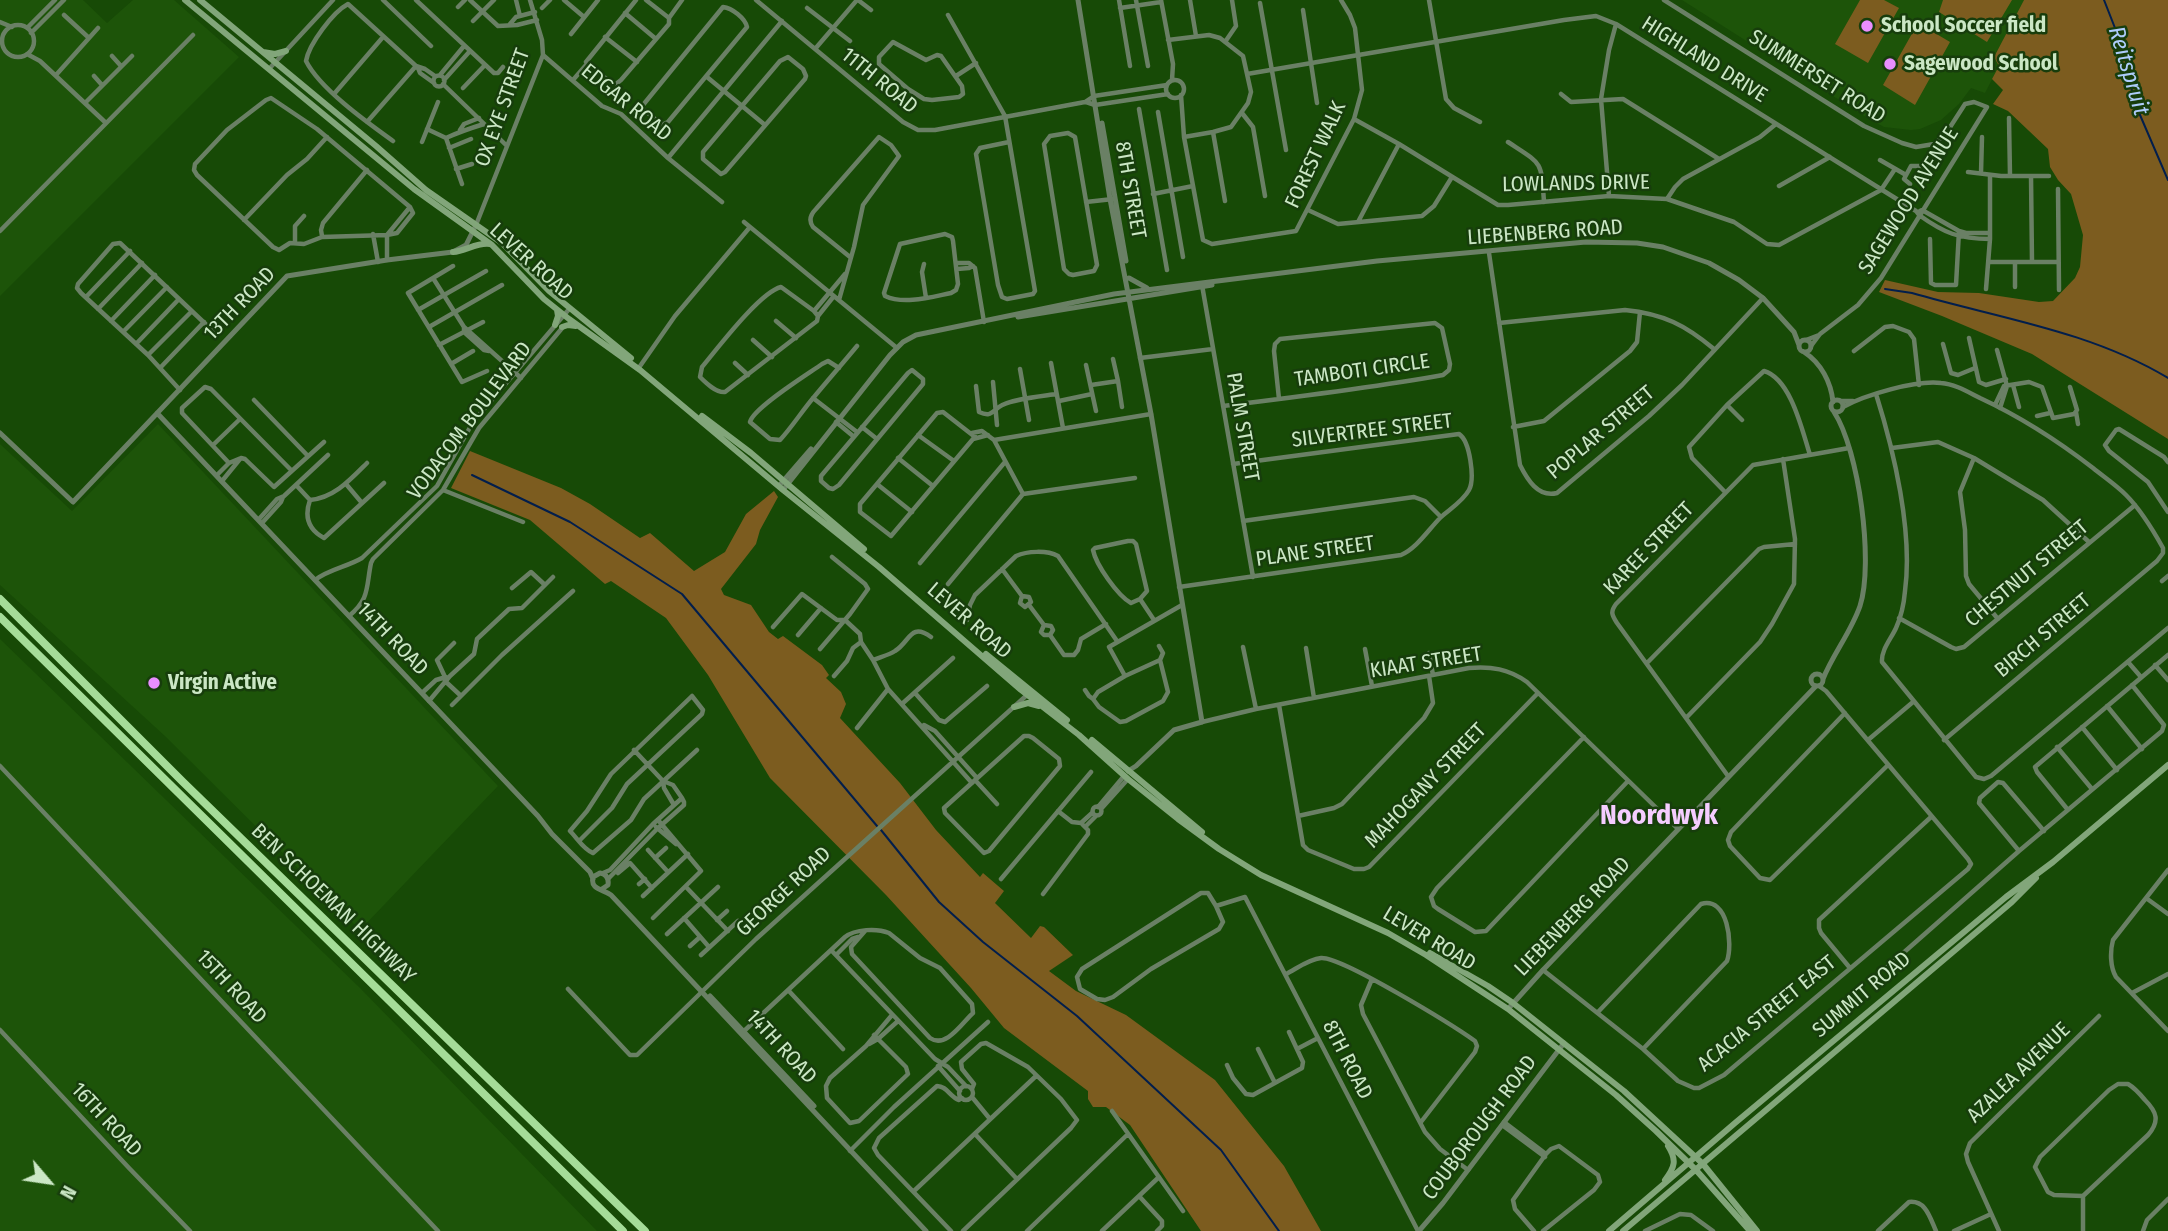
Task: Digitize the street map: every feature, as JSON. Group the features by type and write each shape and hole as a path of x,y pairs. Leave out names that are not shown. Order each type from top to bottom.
{"highway":[{"path":"0,592 16,607 27,625"},
{"name":"BEN SCHOEMAN HIGHWAY","path":"0,599 223,821 645,1231"},
{"name":"BEN SCHOEMAN HIGHWAY","path":"0,617 623,1231"}],"main road":[{"name":"LEVER ROAD","path":"186,0 402,180 492,245 566,317 639,368"},
{"name":"LEVER ROAD","path":"200,0 426,190 502,243 549,291 639,368 751,453 783,485 1044,708 1128,775 1220,847 1259,872 1389,930 1488,986 1663,1138 1696,1170 1750,1231"},
{"path":"261,51 275,54 286,51"},
{"path":"453,252 464,251 484,243 492,245"},
{"path":"555,325 558,316 556,308"},
{"path":"562,327 571,325 581,328"},
{"name":"LEVER ROAD","path":"1026,692 1128,775"},
{"path":"1015,706 1026,692"},
{"path":"1015,706 1030,703 1044,708"},
{"name":"SUMMIT ROAD","path":"1609,1231 2006,897 2053,862 2168,765"},
{"name":"SUMMIT ROAD","path":"1623,1231 2012,902 2053,862"},
{"name":"LEVER ROAD","path":"1511,1006 1564,1043 1645,1109 1703,1164 1757,1231"},
{"path":"1658,1190 1675,1163 1674,1156 1663,1138"}],"street":[{"path":"29,30 55,0"},
{"path":"29,30 64,0"},
{"path":"269,69 333,0"},
{"path":"383,0 431,46"},
{"path":"416,0 485,65 497,74 503,67"},
{"path":"458,7 467,0 498,26 537,20"},
{"path":"473,21 494,0"},
{"path":"516,0 520,16"},
{"name":"OX EYE STREET","path":"476,225 543,55 542,40 530,0"},
{"path":"542,8 550,0"},
{"path":"564,0 584,17"},
{"path":"571,34 598,0"},
{"path":"572,79 636,0"},
{"path":"586,64 609,82 615,84 621,80 669,24 668,18 646,0"},
{"path":"668,18 682,0"},
{"name":"11TH ROAD","path":"756,0 902,122 913,128 935,130 1085,102 1095,96"},
{"path":"816,49 858,0 871,10"},
{"name":"8TH STREET","path":"1078,0 1202,722"},
{"path":"1119,0 1130,66"},
{"path":"1190,0 1196,36"},
{"path":"1225,42 1236,26 1232,0"},
{"name":"FOREST WALK","path":"1178,96 1201,236 1209,244 1298,229 1354,119 1362,90 1353,21 1341,0"},
{"path":"1429,0 1446,99 1454,108 1480,122"},
{"name":"SUMMERSET ROAD","path":"1664,0 1864,127 1902,143 1916,147 1934,144 1945,135 1965,104 1974,102 1987,107"},
{"path":"1097,105 1168,94 1178,96 1184,88 1173,64 1161,1 1136,2 1120,8"},
{"path":"1136,2 1148,66"},
{"path":"1260,3 1286,150"},
{"path":"393,141 334,94 306,61 310,49 327,23 348,4 417,67 420,73 438,86 464,46"},
{"path":"727,7 745,21 747,27 707,77 666,124 660,124 643,110 643,105 703,31 723,8 727,7"},
{"path":"807,8 850,41"},
{"path":"1303,10 1309,64 1317,103"},
{"path":"509,24 516,17 535,12"},
{"path":"625,13 657,40"},
{"path":"64,15 89,38"},
{"path":"948,15 1005,116 1035,291 1006,299 1002,297 998,285 976,154 980,148 1009,142"},
{"name":"HIGHLAND DRIVE","path":"1247,74 1596,16 1616,24 1881,190 1958,234"},
{"path":"668,158 782,21"},
{"path":"0,23 4,34 3,43 8,53 19,57 27,54 33,47"},
{"path":"0,23 12,27 22,26 29,30 40,61"},
{"path":"1609,196 1601,99 1616,24"},
{"path":"4,34 12,27"},
{"path":"56,75 99,28"},
{"path":"0,231 193,35"},
{"path":"1168,40 1214,35 1225,42 1243,56 1251,96 1231,127 1184,137"},
{"path":"334,94 383,37"},
{"path":"605,37 637,62"},
{"path":"896,42 926,60 941,56 956,76 962,86 963,94 960,97 927,100 908,89 879,64 878,57 891,43 896,42"},
{"path":"434,83 470,51"},
{"path":"27,54 40,61 106,123"},
{"name":"EDGAR ROAD","path":"543,55 602,106 621,114 668,158 722,202"},
{"path":"111,56 121,66"},
{"path":"85,103 132,56"},
{"path":"788,57 806,72 805,79 724,173 719,173 704,161 704,151 743,106 783,58 788,57"},
{"path":"956,76 976,63"},
{"path":"1095,96 1167,85 1172,80 1173,64"},
{"path":"463,88 485,65"},
{"path":"417,67 441,79 507,146"},
{"path":"367,122 417,67"},
{"path":"94,76 102,85"},
{"path":"707,77 765,125"},
{"path":"1172,80 1180,81"},
{"path":"1167,85 1168,94"},
{"path":"1154,87 1155,96"},
{"path":"1130,90 1131,100"},
{"path":"1560,94 1571,102 1625,100 1719,159"},
{"path":"387,235 323,237 304,244 295,242 281,250 277,249 197,175 194,169 197,162 227,130 270,98 307,121 410,207 387,235 387,260"},
{"path":"422,142 439,102"},
{"name":"11TH ROAD","path":"1085,102 1097,105"},
{"name":"SAGEWOOD AVENUE","path":"1803,341 1820,334 1858,304 1873,287 1987,107"},
{"path":"1139,109 1167,270"},
{"path":"1158,112 1183,257"},
{"path":"1242,113 1253,127 1265,196"},
{"path":"460,131 464,124 479,118"},
{"path":"2009,118 2010,176"},
{"name":"LOWLANDS DRIVE","path":"1354,119 1498,205 1609,196 1667,199 1734,222 1772,245 1779,245 1881,190"},
{"path":"446,138 484,124"},
{"path":"1667,199 1679,182 1760,138 1776,124"},
{"path":"428,130 446,138 462,184"},
{"path":"1213,132 1225,201"},
{"path":"1068,133 1075,137 1086,202 1097,259 1096,269 1069,274 1064,269 1044,144 1048,137 1068,133"},
{"path":"244,219 327,137"},
{"path":"818,316 785,289 776,288 759,302 702,367 699,374 706,383 723,393 816,323 847,272 863,205 899,156 891,145 879,137 810,218 813,227 850,257"},
{"path":"1981,173 1982,137"},
{"path":"449,148 471,139"},
{"path":"1508,142 1539,164 1544,202"},
{"path":"1358,222 1399,144"},
{"path":"1779,186 1830,158"},
{"path":"1881,160 1906,175"},
{"path":"456,169 472,164"},
{"path":"1910,184 1904,180 1906,175 1913,165 1922,166"},
{"path":"1881,190 1895,169"},
{"path":"323,237 323,223 367,170"},
{"path":"1968,172 2049,176"},
{"path":"1986,289 1990,236 1990,175"},
{"path":"2031,176 2032,262"},
{"path":"1308,211 1338,225 1422,216 1434,206 1452,177"},
{"path":"1153,194 1193,186"},
{"path":"2058,189 2059,290"},
{"path":"1086,202 1113,199"},
{"path":"295,242 295,226 304,216"},
{"path":"744,222 897,348"},
{"path":"453,252 466,245 476,225"},
{"path":"639,368 675,316 750,227"},
{"path":"373,234 378,262"},
{"path":"948,234 953,239 957,266 958,284 956,290 951,293 905,300 884,296 900,244 948,234"},
{"path":"1930,239 1931,283 1955,285 1958,280 1958,234 1990,236"},
{"name":"LIEBENBERG ROAD","path":"783,485 826,435 836,418 906,339 971,324 1129,295 1270,274 1377,261 1489,253 1586,242 1637,243 1663,247 1699,258 1722,269 1763,298 1803,341"},
{"path":"180,390 148,355 77,288 78,284 113,244 120,243 215,333"},
{"path":"86,297 130,251"},
{"name":"13TH ROAD","path":"0,433 73,502 287,276 453,252"},
{"name":"POPLAR STREET","path":"1489,253 1520,465 1540,491 1551,495 1557,493 1649,416 1682,385 1763,298"},
{"path":"1989,262 2058,262"},
{"path":"98,309 142,263"},
{"path":"2015,263 2015,287"},
{"path":"924,264 922,272 926,298"},
{"path":"453,265 408,292 463,383 487,370"},
{"path":"957,266 973,266 984,322"},
{"path":"418,310 486,271"},
{"path":"814,311 834,297 847,272"},
{"path":"111,321 155,275"},
{"path":"433,278 466,330 521,378"},
{"path":"1114,294 1121,290 1127,278 1149,289"},
{"path":"429,327 502,285"},
{"name":"LIEBENBERG ROAD","path":"984,322 1114,294 1129,295 1149,289 1202,285"},
{"name":"PALM STREET","path":"1202,285 1253,577"},
{"path":"124,332 167,287"},
{"path":"136,344 180,299"},
{"name":"VODACOM BOULEVARD","path":"315,580 326,572 362,558 437,486 474,422 555,325 573,310"},
{"path":"148,355 192,311"},
{"path":"1499,323 1614,311 1640,312 1679,324 1714,349"},
{"path":"1513,427 1544,421 1630,351 1637,342 1640,312"},
{"name":"VODACOM BOULEVARD","path":"348,617 364,600 373,559 443,489 476,433 562,327 566,317"},
{"path":"776,321 796,338"},
{"path":"160,368 204,322"},
{"path":"439,345 483,322"},
{"name":"TAMBOTI CIRCLE","path":"1223,406 1443,375 1450,370 1450,364 1442,328 1435,323 1280,339 1275,344 1274,351 1279,396"},
{"path":"1854,351 1885,327 1892,326 1909,332 1914,339 1919,384"},
{"name":"SAGEWOOD AVENUE","path":"1811,347 1820,334"},
{"path":"1969,338 1979,382 1984,385 2029,382 2042,387 2051,417 2076,412"},
{"path":"753,340 772,357"},
{"path":"1815,361 1809,341 1803,341 1800,348 1822,369 1840,404 1842,423 1850,448 1864,540 1865,582 1857,612 1818,681 1931,817 1819,920 1821,933 1850,968"},
{"path":"1943,344 1951,373 1958,375 1975,368"},
{"path":"839,368 828,361 822,364 763,406 751,417 751,422 771,439 780,440 813,398 839,368 857,346"},
{"path":"1804,352 1811,347"},
{"path":"1141,358 1213,349"},
{"path":"1997,350 2007,384 2019,407"},
{"path":"451,365 473,351"},
{"path":"1114,359 1122,407"},
{"path":"735,363 748,375"},
{"path":"1051,363 1063,428"},
{"path":"1086,365 1096,411"},
{"path":"1020,369 1030,421"},
{"path":"912,370 923,379 923,384 839,485 833,489 829,488 821,481 821,477 862,427 909,371 912,370"},
{"path":"1725,492 1692,458 1689,450 1691,443 1764,371 1775,376 1790,398 1810,455"},
{"path":"1091,385 1118,380"},
{"path":"993,382 997,425"},
{"path":"1842,423 1831,406 1919,384 1935,382 1952,385 1996,402 2003,402"},
{"path":"2000,408 2007,384"},
{"path":"1996,402 2007,384"},
{"path":"976,386 979,412 984,414 1026,398 1056,394"},
{"path":"2070,387 2077,408 2078,424"},
{"path":"227,465 213,445 182,412 182,408 201,388 211,389 292,471"},
{"path":"1059,401 1092,394"},
{"path":"1876,394 1892,448 1906,541 1906,586 1899,618 1881,659 1884,667 1976,777 1984,779 1991,776 2168,628"},
{"path":"813,398 855,434"},
{"path":"254,400 308,456"},
{"path":"1996,402 2000,408 2061,444 2120,489 2135,505"},
{"path":"1727,405 1742,420"},
{"path":"974,435 941,412 935,415 860,503 859,509 888,536 893,534 974,435 982,431 993,440 1023,494"},
{"path":"2037,416 2050,413"},
{"name":"14TH ROAD","path":"157,414 545,824 592,870 601,873 615,896 702,990"},
{"path":"993,440 1151,414"},
{"path":"213,445 240,419"},
{"path":"862,427 877,439"},
{"path":"2168,462 2119,429 2105,445 2148,482 2168,512"},
{"name":"SILVERTREE STREET","path":"1233,464 1459,434 1466,441 1472,484 1465,496 1441,517"},
{"path":"918,435 954,461"},
{"path":"217,475 227,465 241,458 274,487 324,442"},
{"path":"1892,448 1938,442 1974,458 2043,500 2090,542"},
{"name":"KAREE STREET","path":"1728,776 1612,615 1612,610 1753,465 1850,448"},
{"path":"260,521 328,455"},
{"path":"222,481 241,458"},
{"path":"898,458 933,486"},
{"path":"1974,458 1960,492 1965,530 1966,578 1997,619"},
{"path":"1687,717 1755,648 1794,584 1795,544 1783,459"},
{"path":"920,563 1005,463"},
{"path":"310,500 324,498 346,484 367,464"},
{"path":"948,584 1023,494 1135,478"},
{"path":"310,500 307,514 309,523 323,538 384,483"},
{"path":"346,484 362,503"},
{"path":"877,484 912,512"},
{"path":"296,485 310,500"},
{"path":"437,486 523,522"},
{"path":"1243,521 1414,498 1425,501 1441,517"},
{"name":"CHESTNUT STREET","path":"1899,618 1956,649 1966,646 2135,505"},
{"name":"BIRCH STREET","path":"1944,740 2162,556 2162,546 2135,505"},
{"name":"PLANE STREET","path":"1178,587 1401,555 1409,551 1441,517"},
{"path":"1135,542 1147,591 1140,599 1131,603 1123,598 1097,563 1094,548 1135,542"},
{"path":"1647,663 1759,549 1795,544"},
{"path":"967,620 972,600 1021,553 1054,553 1117,641"},
{"path":"820,649 868,588 832,557"},
{"path":"1002,569 1022,596 1029,597 1029,605 1044,625 1051,626 1053,630 1050,635 1064,655 1074,656 1081,639 1105,624"},
{"path":"512,588 531,572 545,585"},
{"path":"2162,581 2168,576"},
{"path":"429,701 447,678 474,654 475,641 509,609 522,608 553,577"},
{"path":"452,705 573,591"},
{"path":"773,627 802,594 839,621 845,620"},
{"path":"1140,599 1154,620"},
{"path":"1125,676 1109,647 1182,606"},
{"path":"799,635 821,608"},
{"path":"845,620 859,633 861,642 888,689 920,723 935,731 997,804"},
{"path":"873,660 896,651 918,630 931,637"},
{"path":"834,676 847,661 853,648 861,642"},
{"path":"454,643 437,660 460,695"},
{"path":"1085,690 1099,707 1122,722 1163,701 1168,692 1160,660 1163,653 1159,646"},
{"path":"1243,647 1256,709"},
{"path":"1306,648 1314,698"},
{"path":"1365,649 1372,687"},
{"path":"1298,816 1337,807 1427,714 1433,704 1429,653"},
{"path":"2068,810 2035,769 2057,747 2168,654"},
{"path":"902,703 953,658"},
{"path":"1094,699 1098,692 1125,676 1160,660"},
{"path":"2128,662 2141,677"},
{"path":"2155,665 2168,680"},
{"name":"KIAAT STREET","path":"1043,894 1085,840 1088,834 1083,825 1094,814 1093,808 1100,808 1136,766 1178,728 1256,709 1481,667 1500,669 1522,678 1678,829"},
{"path":"422,693 436,681 447,678"},
{"name":"LIEBENBERG ROAD","path":"1511,1006 1818,681"},
{"path":"1885,969 2019,851 2162,731 2164,726 2132,685"},
{"path":"915,693 939,720 945,722 987,686"},
{"path":"857,728 888,689"},
{"name":"MAHOGANY STREET","path":"1279,705 1301,839 1306,849 1354,869 1366,869 1538,693"},
{"path":"579,841 612,808 627,783 702,714 703,710 694,697 691,697 611,774 589,809 570,830 579,841 590,853 593,853 631,820 644,799 697,750"},
{"path":"1868,740 1913,702"},
{"name":"GEORGE ROAD","path":"568,989 634,1056 636,1055 876,829 1015,706"},
{"path":"2107,706 2142,748"},
{"path":"1845,713 1731,832 1728,840 1730,846 1760,878 1770,880 1888,765"},
{"path":"2082,727 2117,770"},
{"path":"1026,736 1033,738 1061,763 986,854 944,811 946,804 975,780 1026,736"},
{"path":"1584,737 1437,888 1431,897 1434,906 1475,932 1486,931 1628,781"},
{"path":"2057,747 2093,790"},
{"path":"634,750 663,781 673,785 685,804 657,824"},
{"name":"15TH ROAD","path":"0,766 438,1231"},
{"path":"1001,879 1091,772"},
{"path":"663,781 674,805"},
{"path":"2019,851 1979,803 1980,798 1998,782 2003,783 2043,831"},
{"path":"602,890 681,798"},
{"path":"1058,811 1083,825"},
{"name":"ACACIA STREET EAST","path":"1543,970 1643,1049 1678,1081 1699,1088 1724,1074 1965,872 1970,863 1931,817"},
{"name":"14TH ROAD","path":"545,824 590,872 594,887 611,895 928,1231"},
{"path":"653,918 701,871 688,854 665,837 657,824"},
{"path":"655,858 666,848"},
{"path":"648,850 668,872"},
{"path":"593,879 634,852"},
{"path":"643,896 688,854"},
{"path":"618,873 630,863 652,888"},
{"path":"2168,870 2111,944 2114,974 2168,1031"},
{"path":"639,884 645,879"},
{"path":"686,887 728,931"},
{"path":"667,934 718,887"},
{"path":"1201,893 1208,893 1216,906 1223,922 1219,929 1152,969 1117,995 1101,1000 1080,989 1077,977 1082,969 1201,893"},
{"name":"8TH ROAD","path":"1216,906 1244,897 1249,902 1418,1231"},
{"path":"2146,898 2168,914"},
{"path":"1598,1012 1701,904 1708,902 1715,905 1727,921 1727,961 1643,1049"},
{"path":"717,920 727,911"},
{"path":"684,918 709,947"},
{"path":"701,955 738,921"},
{"path":"743,1032 851,932 865,931 886,931 920,958 940,968 972,1004 972,1014 947,1039 935,1041 852,954 852,947 865,931"},
{"path":"690,946 700,937"},
{"path":"836,956 852,939 859,937"},
{"path":"831,950 935,1059 965,1100 972,1097"},
{"path":"1286,974 1313,960 1323,958 1372,979 1473,1039 1476,1050 1421,1122"},
{"path":"2132,993 2168,974"},
{"path":"1372,979 1363,998 1361,1010 1433,1143 1468,1170"},
{"path":"788,990 843,1049"},
{"path":"876,1037 892,1015"},
{"name":"AZALEA AVENUE","path":"1999,1231 1966,1158 1970,1143 2099,1016"},
{"path":"876,1037 906,1067 908,1074 859,1121 850,1123 827,1098 826,1086 830,1078 876,1037 898,1021"},
{"path":"852,1150 894,1107 988,1021"},
{"name":"16TH ROAD","path":"0,1030 190,1231"},
{"path":"1227,1065 1233,1078 1248,1095 1253,1095 1302,1068 1303,1063 1289,1032"},
{"path":"1297,1049 1318,1038"},
{"path":"951,1231 878,1156 874,1148 877,1141 937,1087 944,1088 959,1100 961,1095 975,1084 962,1069 961,1062 983,1043 1027,1066 1077,1119 1071,1128 963,1231"},
{"name":"COUBOROUGH ROAD","path":"1418,1231 1564,1043"},
{"path":"1258,1049 1275,1083"},
{"path":"940,1065 954,1073 969,1088 972,1097 990,1119"},
{"path":"948,1078 954,1073"},
{"path":"914,1191 1036,1076"},
{"path":"2083,1196 2054,1195 2048,1192 2036,1170 2037,1160 2114,1086 2123,1083 2131,1085 2154,1108 2155,1125 2148,1135 2083,1196 2083,1231"},
{"path":"1112,1111 1183,1211"},
{"path":"1503,1124 1545,1155"},
{"path":"975,1134 1016,1178"},
{"path":"1027,1231 1128,1134"},
{"path":"1534,1231 1516,1209 1513,1200 1545,1155 1556,1147 1562,1148 1598,1175 1600,1182 1594,1190 1543,1231"},
{"path":"1102,1231 1159,1177"},
{"path":"1139,1196 1162,1222 1157,1231"},
{"path":"2143,1231 2147,1220 2168,1199"},
{"path":"1878,1231 1909,1202 1914,1201 1923,1206 1936,1231"},
{"path":"1644,1231 1680,1214 1691,1215 1713,1231"},
{"path":"1954,1231 1991,1214"}],"shaded area":[{"path":"0,0 83,0 107,23 133,0 174,0 239,57 0,296"},
{"name":"Sagewood School","path":"1682,0 2024,0 1994,57 1999,66 1985,93 1971,88 1959,104 1941,120 1911,130 1884,127 1866,117"},
{"name":"School Soccer field","path":"1860,0 1884,0 1899,8 1868,63 1835,44"},
{"path":"1943,0 2012,0 1987,42 1939,12"},
{"name":"Reitspruit","path":"2024,0 2168,0 2168,439 2032,354 1879,292 1885,280 1938,292 1979,293 2039,302 2053,301 2075,278 2080,267 2083,235 2071,194 2050,167 2048,149 2008,111 1993,104 2003,90 1992,79 1999,66 1994,57"},
{"path":"1918,23 1950,42 1915,105 1883,85"},
{"path":"158,424 498,786 360,930 166,737 0,585 0,444 72,511"},
{"path":"470,451 561,488 640,538 650,533 694,571 725,552 746,514 774,491 778,497 760,530 756,544 721,589 724,595 751,605 769,632 778,639 783,636 822,665 829,675 826,678 841,692 846,704 840,718 980,877 983,873 1004,891 995,903 1031,938 1040,926 1044,927 1073,955 1049,971 1076,991 1126,1015 1215,1080 1284,1166 1321,1231 1201,1231 1130,1125 1106,1107 1093,1107 1088,1099 1088,1091 1004,1028 886,895 770,778 708,675 666,618 611,581 605,584 530,520 451,488"},
{"path":"0,639 360,988 597,1231 0,1231"}],"waterway":[{"name":"Reitspruit","path":"2104,0 2124,51 2134,101 2168,180"},
{"path":"1885,289 1912,293 2075,337 2107,348 2168,378"},
{"path":"472,475 570,522 682,594 877,826"},
{"path":"881,830 939,902 983,942 1077,1016 1221,1150 1279,1231"}],"place":[{"name":"School Soccer field","path":"1867,26"},
{"name":"Sagewood School","path":"1890,64"},
{"name":"Virgin Active","path":"154,683"}],"district":[{"name":"Noordwyk","path":"1659,816"}]}
